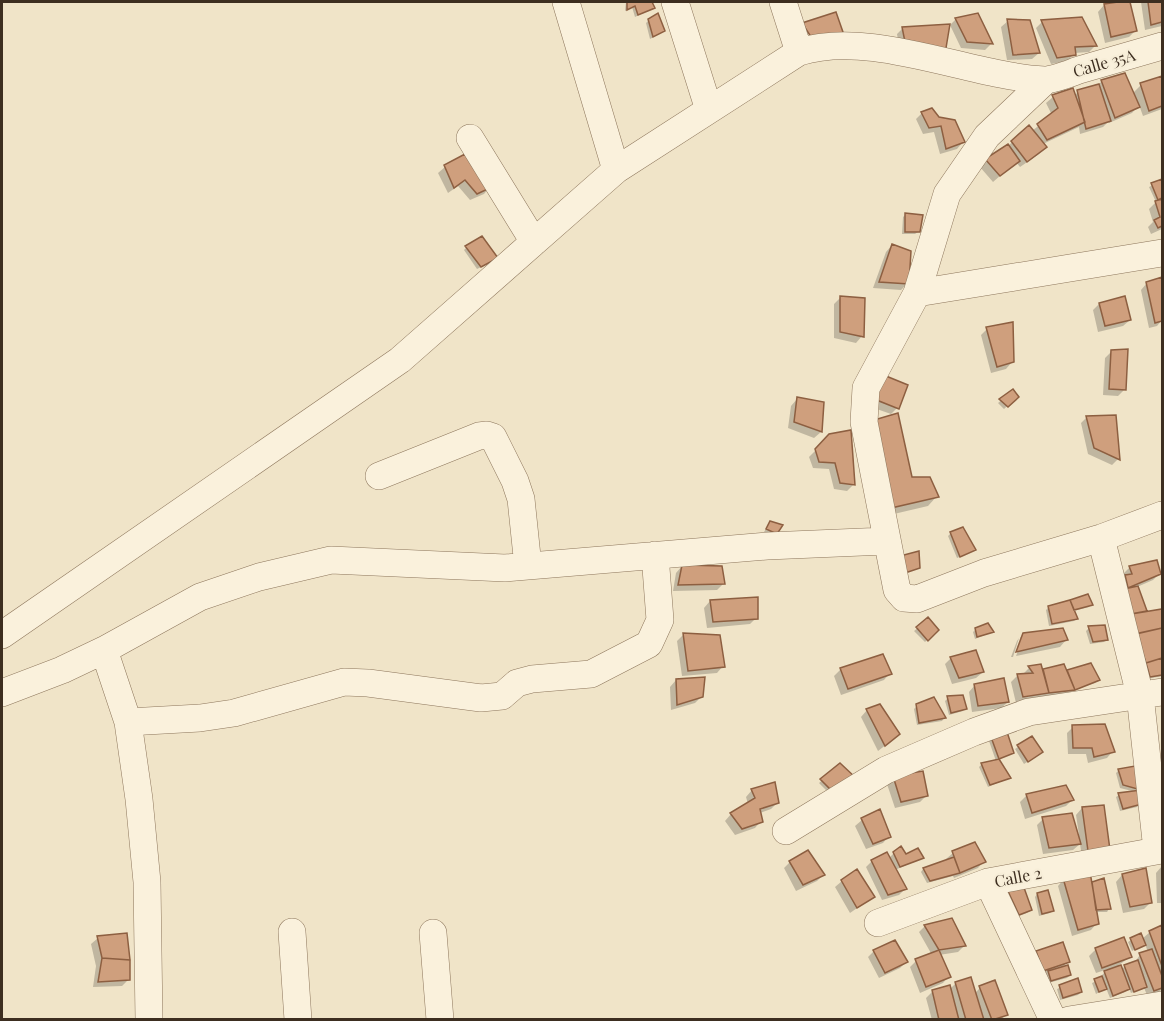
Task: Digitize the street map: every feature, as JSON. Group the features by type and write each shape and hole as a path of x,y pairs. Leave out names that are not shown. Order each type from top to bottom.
{"street":[{"path":"566,2 616,170"},
{"path":"675,2 709,110"},
{"path":"783,2 800,52"},
{"path":"2,635 400,360 616,170 800,52 814,48 849,46 1046,80"},
{"name":"Calle 35A","path":"1046,80 1162,46"},
{"path":"1046,80 987,136 947,194 917,293 866,388 864,422 897,590 904,598 917,599 984,573 1101,538 1162,515"},
{"path":"471,138 534,242"},
{"path":"917,293 1162,254"},
{"path":"379,476 479,436 493,436 515,481 521,499 528,566"},
{"path":"1101,538 1151,694 1160,850"},
{"path":"2,693 62,670 104,650 200,597 259,577 332,560 505,568 767,546 886,541"},
{"path":"128,722 200,718 234,713 344,682 481,698 502,696 517,683 532,679 591,675 649,644 660,620 655,555"},
{"path":"104,650 128,722 139,799 147,882 149,1020"},
{"path":"786,831 886,770 974,732 1029,712 1151,694"},
{"name":"Calle 2","path":"878,923 988,882 1160,850"},
{"path":"988,882 1053,1020"},
{"path":"292,932 298,1020"},
{"path":"433,933 440,1020"},
{"path":"1079,1018 1162,1005"}],"building":[{"path":"627,2 652,2 655,8 638,15 635,6 627,10"},
{"path":"1130,2 1137,31 1111,37 1104,4"},
{"path":"1148,2 1162,2 1162,22 1151,25"},
{"path":"836,12 844,35 813,40 802,23"},
{"path":"658,13 665,31 653,37 648,19"},
{"path":"978,13 993,44 967,42 955,18"},
{"path":"1082,17 1097,46 1075,47 1076,55 1057,58 1041,20"},
{"path":"1007,19 1030,20 1040,53 1013,55"},
{"path":"950,24 945,54 906,47 902,27"},
{"path":"1125,73 1140,107 1115,118 1101,80"},
{"path":"1162,76 1162,106 1149,111 1140,83"},
{"path":"1099,84 1111,121 1086,129 1077,90"},
{"path":"1073,88 1085,122 1047,140 1037,124 1058,108 1052,95"},
{"path":"932,108 939,117 955,120 965,142 946,149 941,126 929,128 921,112"},
{"path":"1029,125 1047,147 1027,162 1011,141"},
{"path":"1008,144 1020,161 1000,176 985,159"},
{"path":"465,154 492,187 477,194 465,180 454,188 444,165"},
{"path":"1162,179 1162,198 1158,200 1151,183"},
{"path":"1162,199 1162,226 1158,228 1154,220 1160,217 1155,201"},
{"path":"905,213 923,215 920,232 905,232"},
{"path":"482,236 498,258 481,267 465,246"},
{"path":"892,244 911,251 909,284 879,282"},
{"path":"1162,277 1162,321 1155,323 1146,282"},
{"path":"840,296 865,298 864,337 840,332"},
{"path":"1125,296 1131,320 1105,326 1099,303"},
{"path":"1013,322 1014,362 997,367 986,327"},
{"path":"1128,349 1126,390 1109,389 1111,350"},
{"path":"886,376 908,385 899,409 874,399"},
{"path":"1013,389 1019,397 1008,407 999,399"},
{"path":"797,397 824,402 822,432 794,422"},
{"path":"898,413 912,477 930,477 939,497 891,508 874,420"},
{"path":"1116,415 1120,460 1094,448 1086,416"},
{"path":"851,430 855,485 840,483 835,463 819,462 815,449 829,434"},
{"path":"770,521 783,525 777,534 766,529"},
{"path":"963,527 976,550 960,557 950,532"},
{"path":"919,551 920,568 905,573 900,556"},
{"path":"1157,560 1161,574 1128,588 1125,575 1132,574 1129,566"},
{"path":"682,565 722,566 725,584 678,585"},
{"path":"1138,586 1147,611 1125,615 1124,589"},
{"path":"1088,594 1093,605 1074,610 1070,600"},
{"path":"758,597 758,619 713,622 710,600"},
{"path":"1070,600 1078,619 1052,624 1048,606"},
{"path":"1162,609 1162,628 1130,635 1125,615"},
{"path":"928,617 939,630 928,641 916,627"},
{"path":"988,623 994,632 977,637 975,628"},
{"path":"1105,625 1108,640 1093,642 1088,626"},
{"path":"1063,628 1068,640 1016,652 1023,633"},
{"path":"1162,628 1162,658 1146,663 1136,634"},
{"path":"683,633 720,635 725,667 688,671"},
{"path":"976,650 984,672 959,678 950,657"},
{"path":"883,654 892,674 848,689 840,668"},
{"path":"1162,658 1162,675 1150,677 1146,663"},
{"path":"1091,663 1100,680 1075,690 1067,670"},
{"path":"1041,664 1049,693 1023,697 1017,674 1033,673 1028,666"},
{"path":"1064,664 1075,690 1049,693 1043,669"},
{"path":"705,677 703,697 677,705 676,679"},
{"path":"1004,678 1009,702 978,706 974,684"},
{"path":"963,695 967,709 951,713 947,696"},
{"path":"934,697 946,718 919,723 916,704"},
{"path":"880,704 900,734 885,746 866,709"},
{"path":"1105,724 1115,752 1094,757 1092,748 1073,748 1072,725"},
{"path":"1007,732 1014,753 999,759 991,737"},
{"path":"1032,736 1043,752 1028,762 1017,745"},
{"path":"999,759 1011,778 990,785 981,763"},
{"path":"840,763 856,778 833,792 820,779"},
{"path":"1135,766 1141,790 1123,785 1118,769"},
{"path":"923,771 928,796 901,802 893,776"},
{"path":"775,782 779,803 760,809 763,822 742,829 730,813 755,798 751,789"},
{"path":"1066,785 1074,800 1032,813 1026,794"},
{"path":"1141,790 1142,804 1123,809 1118,793"},
{"path":"1104,805 1110,850 1088,851 1082,807"},
{"path":"880,809 891,837 873,844 861,818"},
{"path":"1072,813 1081,844 1049,848 1042,817"},
{"path":"975,842 986,862 960,873 952,851"},
{"path":"901,846 906,854 918,848 924,858 900,867 893,852"},
{"path":"808,850 825,875 803,885 789,861"},
{"path":"887,852 907,889 888,895 871,860"},
{"path":"954,857 960,873 930,881 923,868"},
{"path":"1146,868 1152,903 1130,907 1122,874"},
{"path":"857,869 875,897 857,908 841,880"},
{"path":"1090,872 1099,924 1078,930 1063,878"},
{"path":"1104,878 1111,909 1096,910 1092,882"},
{"path":"1022,882 1032,910 1019,915 1006,887"},
{"path":"1048,890 1054,911 1042,914 1037,893"},
{"path":"952,918 966,946 939,950 924,925"},
{"path":"1162,925 1162,966 1149,931"},
{"path":"127,933 130,960 102,958 97,936"},
{"path":"1141,933 1146,945 1135,950 1130,938"},
{"path":"1124,937 1132,957 1102,968 1095,948"},
{"path":"895,940 908,962 885,973 873,950"},
{"path":"1063,942 1070,962 1043,971 1036,951"},
{"path":"1152,949 1162,976 1162,988 1154,991 1139,953"},
{"path":"939,950 951,977 926,987 915,959"},
{"path":"102,958 130,960 130,980 98,982"},
{"path":"1138,960 1147,987 1134,992 1124,965"},
{"path":"1068,965 1071,975 1051,981 1048,971"},
{"path":"1121,965 1130,989 1113,996 1104,971"},
{"path":"1102,976 1107,989 1099,992 1094,979"},
{"path":"971,977 984,1020 966,1020 955,982"},
{"path":"1078,978 1082,992 1063,998 1059,985"},
{"path":"995,980 1008,1015 992,1020 979,986"},
{"path":"950,985 959,1020 939,1020 932,990"}]}
